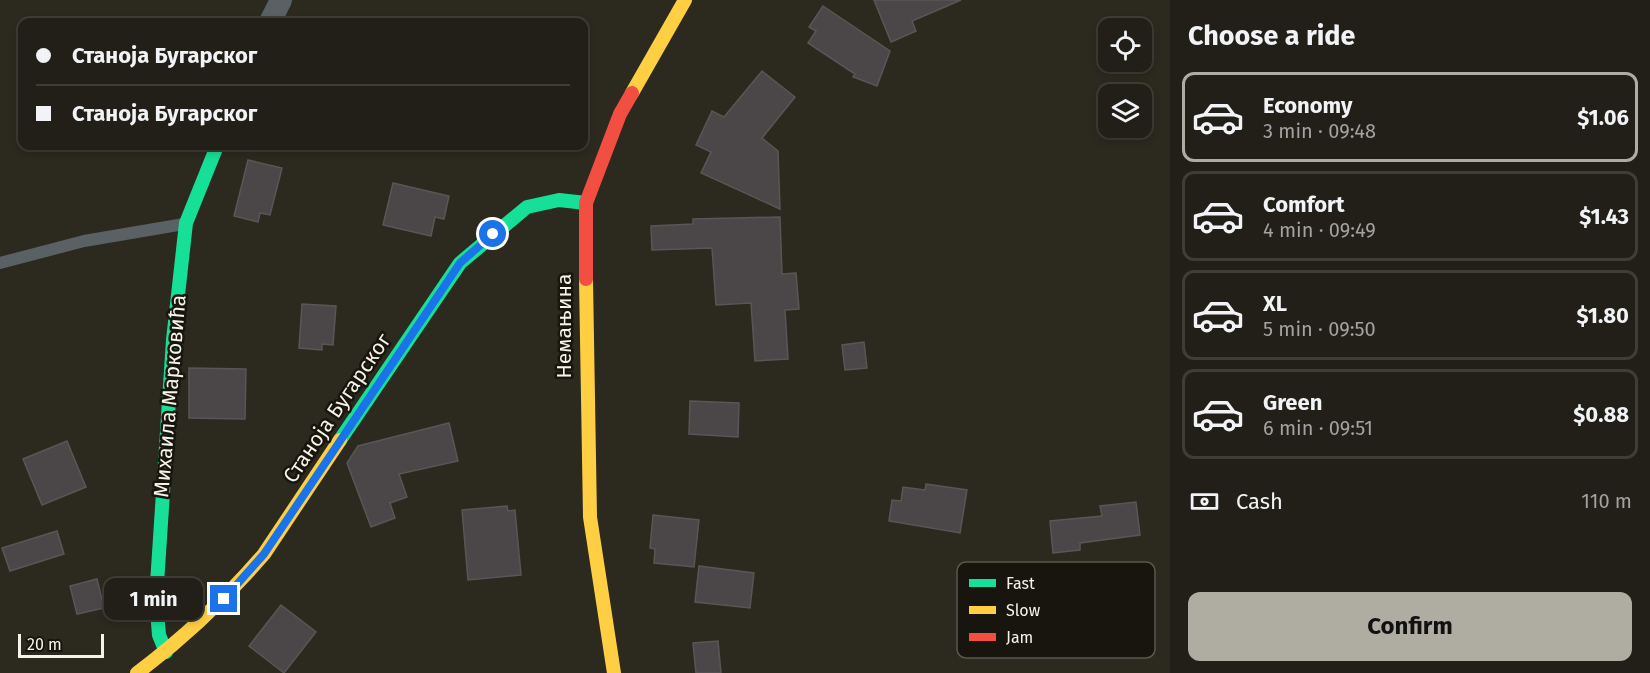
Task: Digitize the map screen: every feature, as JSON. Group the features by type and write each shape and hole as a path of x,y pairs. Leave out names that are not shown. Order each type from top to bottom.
{"street":[{"path":"272,18 281,0"},
{"name":"Немањина","path":"614,673 590,517 585,388 586,203 620,114 685,0"},
{"name":"Михаила Марковића","path":"166,652 159,635 157,576 173,340 186,223 215,150"},
{"name":"Станоја Бугарског","path":"137,673 166,652 238,585 264,554 460,263 527,207 559,200 586,203"}],"lane":[{"path":"0,263 84,241 186,223"}],"building":[{"path":"874,0 961,0 912,21 916,31 891,42"},
{"path":"823,6 890,51 877,86 853,77 855,74 808,43 816,31 809,27"},
{"path":"762,71 795,97 762,138 778,151 780,209 701,173 711,152 696,145 712,111 724,117"},
{"path":"248,160 282,168 270,215 260,213 258,222 234,216"},
{"path":"393,183 449,196 444,219 435,217 431,236 383,225"},
{"path":"780,217 782,274 796,273 799,309 785,310 788,359 755,361 751,303 716,305 712,248 652,250 651,226 693,224 693,219"},
{"path":"302,304 336,306 333,345 322,344 322,350 299,348"},
{"path":"864,342 867,368 845,370 842,345"},
{"path":"189,368 246,369 245,419 189,418"},
{"path":"690,401 739,403 738,437 689,434"},
{"path":"449,423 458,461 399,474 407,497 390,503 395,518 371,527 347,463 358,446"},
{"path":"67,441 86,487 42,505 23,459"},
{"path":"926,484 967,490 960,533 889,521 892,500 901,501 903,487 925,490"},
{"path":"1136,502 1140,535 1080,543 1080,550 1053,553 1050,521 1102,516 1100,506"},
{"path":"507,506 508,511 515,510 521,575 468,580 462,510"},
{"path":"653,515 699,520 694,567 654,563 655,549 650,548"},
{"path":"57,531 64,554 10,571 2,548"},
{"path":"699,566 754,573 750,608 695,602"},
{"path":"97,579 104,608 77,614 70,586"},
{"path":"281,605 316,632 284,673 249,646"},
{"path":"718,641 721,673 696,673 693,643"}],"traffic: fast":[{"path":"166,652 159,635 156,599 173,340 186,223 215,150"},
{"path":"340,440 460,263 527,207 559,200 586,203"}],"traffic: slow":[{"path":"632,93 685,0"},
{"path":"586,279 590,517 614,673"},
{"path":"137,673 204,617 264,554 340,440"}],"traffic: jam":[{"path":"586,279 586,203 620,114 632,93"}],"route":[{"path":"224,599 264,554 460,263 493,234"}]}
